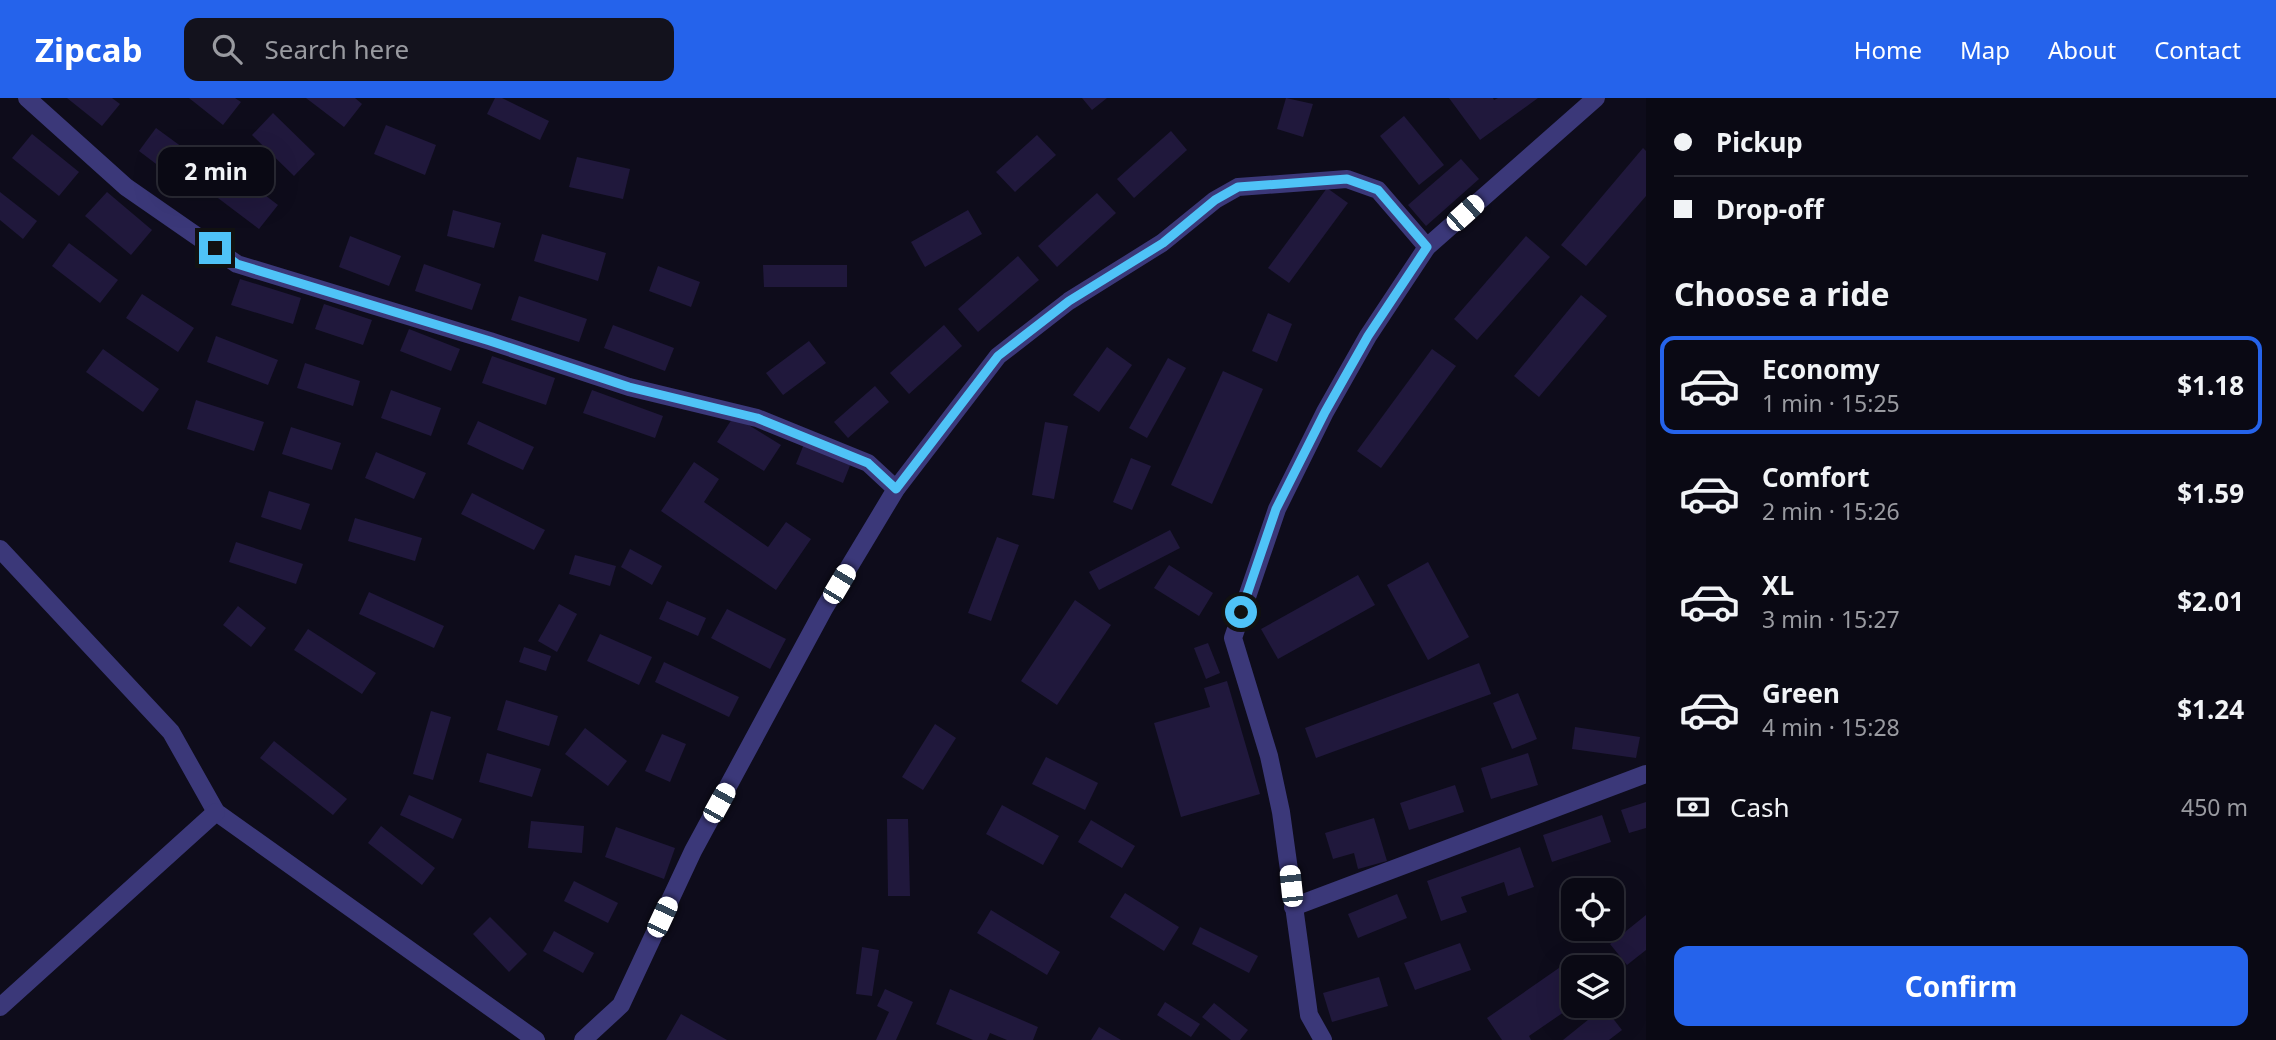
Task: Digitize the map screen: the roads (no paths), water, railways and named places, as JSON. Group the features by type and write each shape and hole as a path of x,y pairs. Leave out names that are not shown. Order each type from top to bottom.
{"street":[{"path":"27,98 126,187 237,264 490,341 629,387 757,418 868,463 896,489"},
{"path":"1323,1040 1309,1016 1281,812 1269,756 1233,638 1276,509 1325,412 1368,336 1427,247 1596,98"},
{"path":"583,1040 621,1005 692,850 825,607 896,489 998,356 1069,301 1163,243 1215,200 1238,187 1347,179 1378,190 1427,247"},
{"path":"0,549 172,732 216,812 536,1040"},
{"path":"1293,907 1646,774"},
{"path":"0,1007 216,812"}]}
